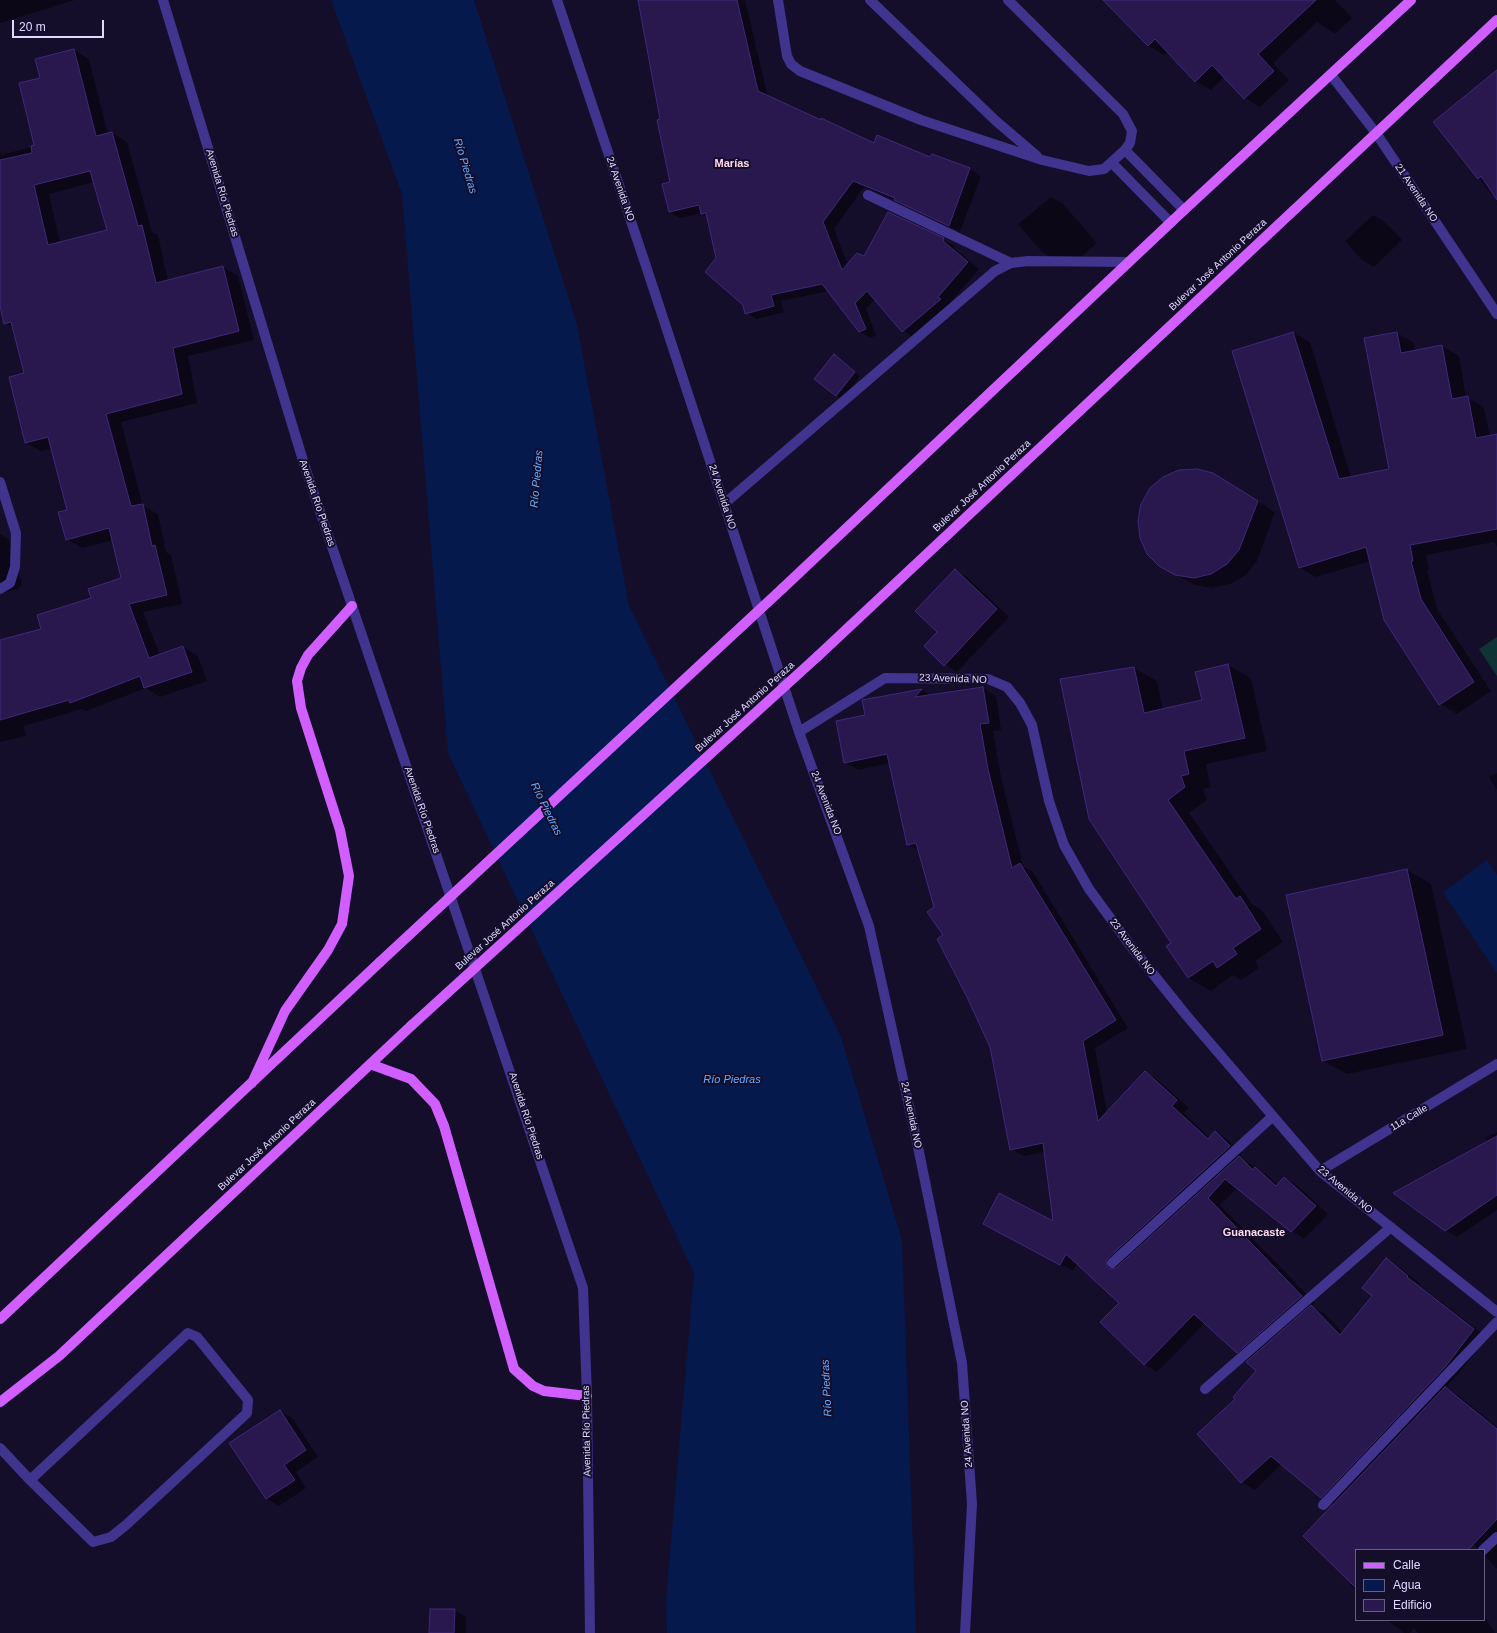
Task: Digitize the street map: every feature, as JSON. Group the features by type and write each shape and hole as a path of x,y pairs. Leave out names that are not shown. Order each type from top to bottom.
{"main road":[{"path":"0,1319 380,962 783,588 1184,210 1411,0"},
{"name":"Bulevar José Antonio Peraza","path":"0,1402 59,1356 412,1025 818,656 1497,20"},
{"path":"252,1083 284,1011 328,950 342,924 349,876 340,830 301,708 297,680 301,668 308,656 352,606"},
{"path":"370,1064 411,1079 435,1104 444,1126 514,1369 532,1386 544,1391 587,1396"}],"street":[{"name":"Avenida Río Piedras","path":"164,0 303,459 583,1288 587,1396 590,1633"},
{"name":"24 Avenida NO","path":"557,0 799,732 869,926 917,1142 962,1363 972,1504 965,1633"},
{"path":"778,0 786,56 791,64 800,71 921,120 1042,160 1089,171 1104,169 1112,163 1130,143 1132,131 1123,114 1008,0"},
{"path":"870,0 996,121 1042,160"},
{"name":"21 Avenida NO","path":"1331,75 1376,133 1497,314"},
{"path":"1125,150 1184,210"},
{"path":"1112,163 1171,223"},
{"path":"868,195 1011,263"},
{"path":"724,504 995,271 1011,263 1028,261 1129,262"},
{"path":"0,482 16,534 15,567 10,583 0,589"},
{"name":"23 Avenida NO","path":"799,732 884,678 988,679 1007,687 1020,703 1032,725 1049,801 1064,845 1089,889 1133,949 1186,1015 1320,1171 1497,1312"},
{"name":"11a Calle","path":"1320,1171 1497,1064"},
{"path":"1112,1263 1273,1116"},
{"path":"1205,1389 1391,1227"},
{"path":"1323,1505 1497,1322"},
{"path":"0,1448 30,1480 93,1542 111,1537 126,1525 247,1413 248,1400 196,1337 188,1333 30,1480"},
{"path":"1484,1549 1497,1537"}],"green space":[{"path":"1497,637 1497,676 1479,649"}],"water":[{"name":"Río Piedras","path":"331,0 474,0 577,325 629,606 841,1037 902,1240 916,1633 667,1633 666,1600 694,1273 448,753 402,194"},
{"path":"1487,860 1497,875 1497,973 1443,892"}],"building":[{"path":"638,0 737,0 758,91 874,143 877,135 930,157 932,154 970,168 949,226 894,200 895,198 853,181 823,222 842,270 857,253 864,256 888,212 944,238 943,241 968,262 938,297 941,299 902,332 867,291 855,303 866,329 859,332 822,284 771,295 774,306 745,314 743,305 705,272 716,258 706,213 701,214 699,205 669,212 662,184 670,182 657,120 660,119"},
{"path":"1103,0 1316,0 1258,54 1274,71 1244,99 1212,65 1195,82 1155,39 1148,46"},
{"path":"74,49 96,136 112,132 138,226 142,225 156,283 223,266 239,331 173,348 182,394 106,414 131,506 143,504 152,546 155,545 167,595 129,604 149,658 183,646 192,672 144,688 140,676 70,703 69,700 0,720 0,640 41,629 37,615 91,598 88,589 121,578 109,528 66,540 58,512 67,510 48,437 25,443 9,377 24,373 11,322 4,324 0,306 0,160 32,153 31,146 34,145 19,83 40,78 35,59","holes":["90,171 107,230 48,245 34,185"]},
{"path":"1497,70 1497,200 1481,176 1478,179 1433,122"},
{"path":"1293,332 1339,479 1389,469 1364,338 1397,332 1401,353 1442,345 1452,399 1468,396 1476,438 1497,434 1497,529 1410,545 1413,561 1411,561 1421,599 1474,682 1439,705 1384,620 1366,547 1299,568 1232,351"},
{"path":"834,354 855,372 836,396 814,379"},
{"path":"1197,469 1213,473 1258,501 1239,550 1227,564 1211,574 1194,578 1175,575 1159,566 1147,554 1140,538 1138,520 1141,504 1150,488 1163,477 1179,470"},
{"path":"955,569 997,609 944,666 924,646 937,632 915,611"},
{"path":"1228,664 1245,738 1184,751 1189,774 1181,776 1185,787 1168,800 1236,899 1240,896 1261,929 1233,948 1237,954 1217,968 1213,961 1188,978 1166,946 1171,943 1089,819 1060,679 1134,667 1144,713 1202,700 1195,672"},
{"path":"983,687 989,723 980,724 988,769 1012,868 1020,863 1116,1020 1083,1041 1098,1121 1145,1071 1177,1100 1172,1106 1208,1139 1215,1131 1230,1146 1108,1258 1106,1261 1107,1267 1110,1269 1116,1268 1239,1156 1253,1170 1255,1167 1276,1186 1284,1177 1316,1206 1291,1232 1225,1179 1208,1198 1302,1296 1237,1353 1194,1314 1144,1365 1100,1322 1119,1303 1066,1254 1060,1265 983,1224 999,1193 1053,1221 1043,1143 1010,1150 990,1047 967,997 937,939 943,935 927,912 934,907 916,843 907,845 887,754 844,763 836,721 865,715 862,700 922,689 915,697"},
{"path":"1407,869 1443,1035 1322,1061 1286,895"},
{"path":"1497,1136 1497,1195 1445,1231 1393,1193"},
{"path":"1386,1258 1408,1276 1407,1277 1474,1329 1446,1366 1321,1498 1271,1456 1241,1483 1197,1434 1235,1399 1233,1397 1256,1371 1246,1362 1311,1305 1340,1335 1372,1296 1362,1288"},
{"path":"1445,1387 1497,1429 1497,1519 1469,1549 1355,1549 1355,1587 1303,1536"},
{"path":"280,1410 306,1450 284,1465 295,1480 266,1499 229,1443"},
{"path":"430,1609 455,1609 454,1633 429,1633"}],"district":[{"name":"Marías","path":"732,164"},
{"name":"Guanacaste","path":"1254,1233"}]}
